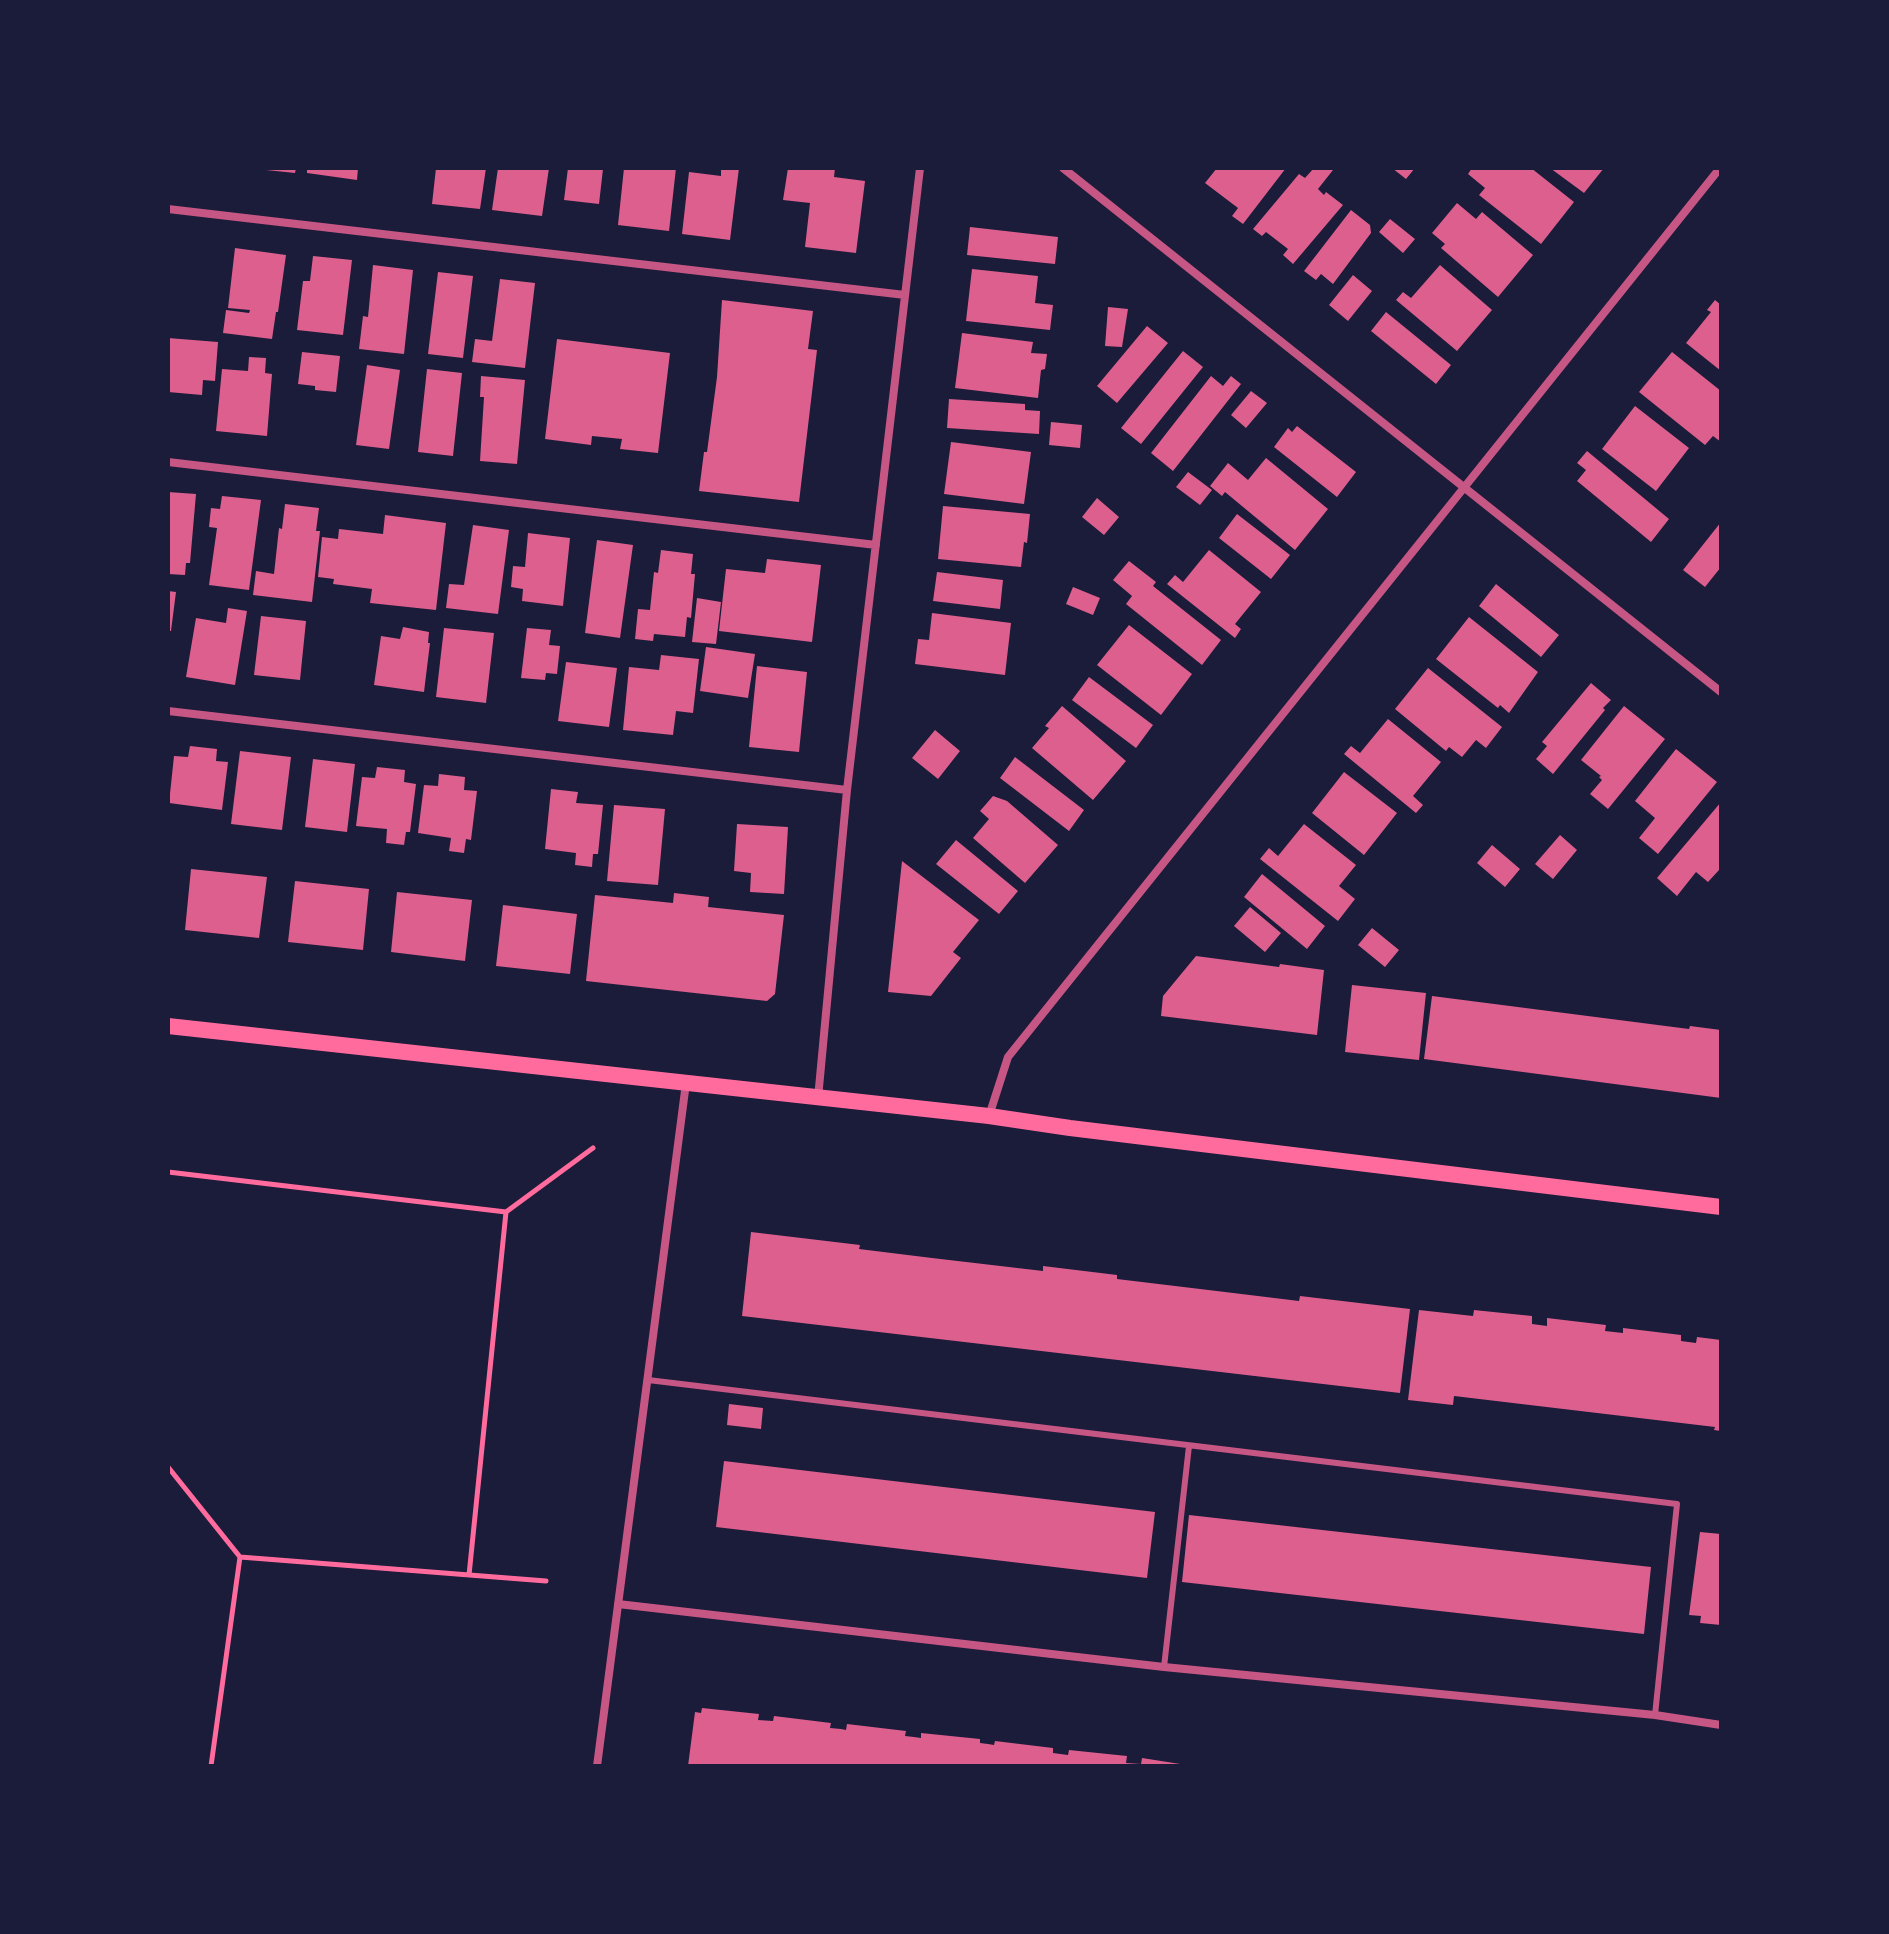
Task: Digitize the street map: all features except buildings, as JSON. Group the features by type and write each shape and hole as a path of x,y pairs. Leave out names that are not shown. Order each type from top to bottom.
{"main road":[{"path":"168,1026 989,1116 1721,1207"}],"street":[{"path":"818,1099 847,790 920,168"},
{"path":"1063,168 1721,692"},
{"path":"989,1116 1008,1057 1720,168"},
{"path":"168,209 905,295"},
{"path":"168,462 876,545"},
{"path":"168,711 847,790"},
{"path":"597,1766 686,1083"},
{"path":"618,1604 1164,1667 1655,1715 1721,1725"}],"lane":[{"path":"648,1380 1677,1504 1655,1715"},
{"path":"1164,1667 1189,1446"}],"path":[{"path":"168,1172 506,1212 593,1148"},
{"path":"469,1575 506,1212"},
{"path":"168,1467 240,1557 211,1766"},
{"path":"240,1557 546,1581"}]}
